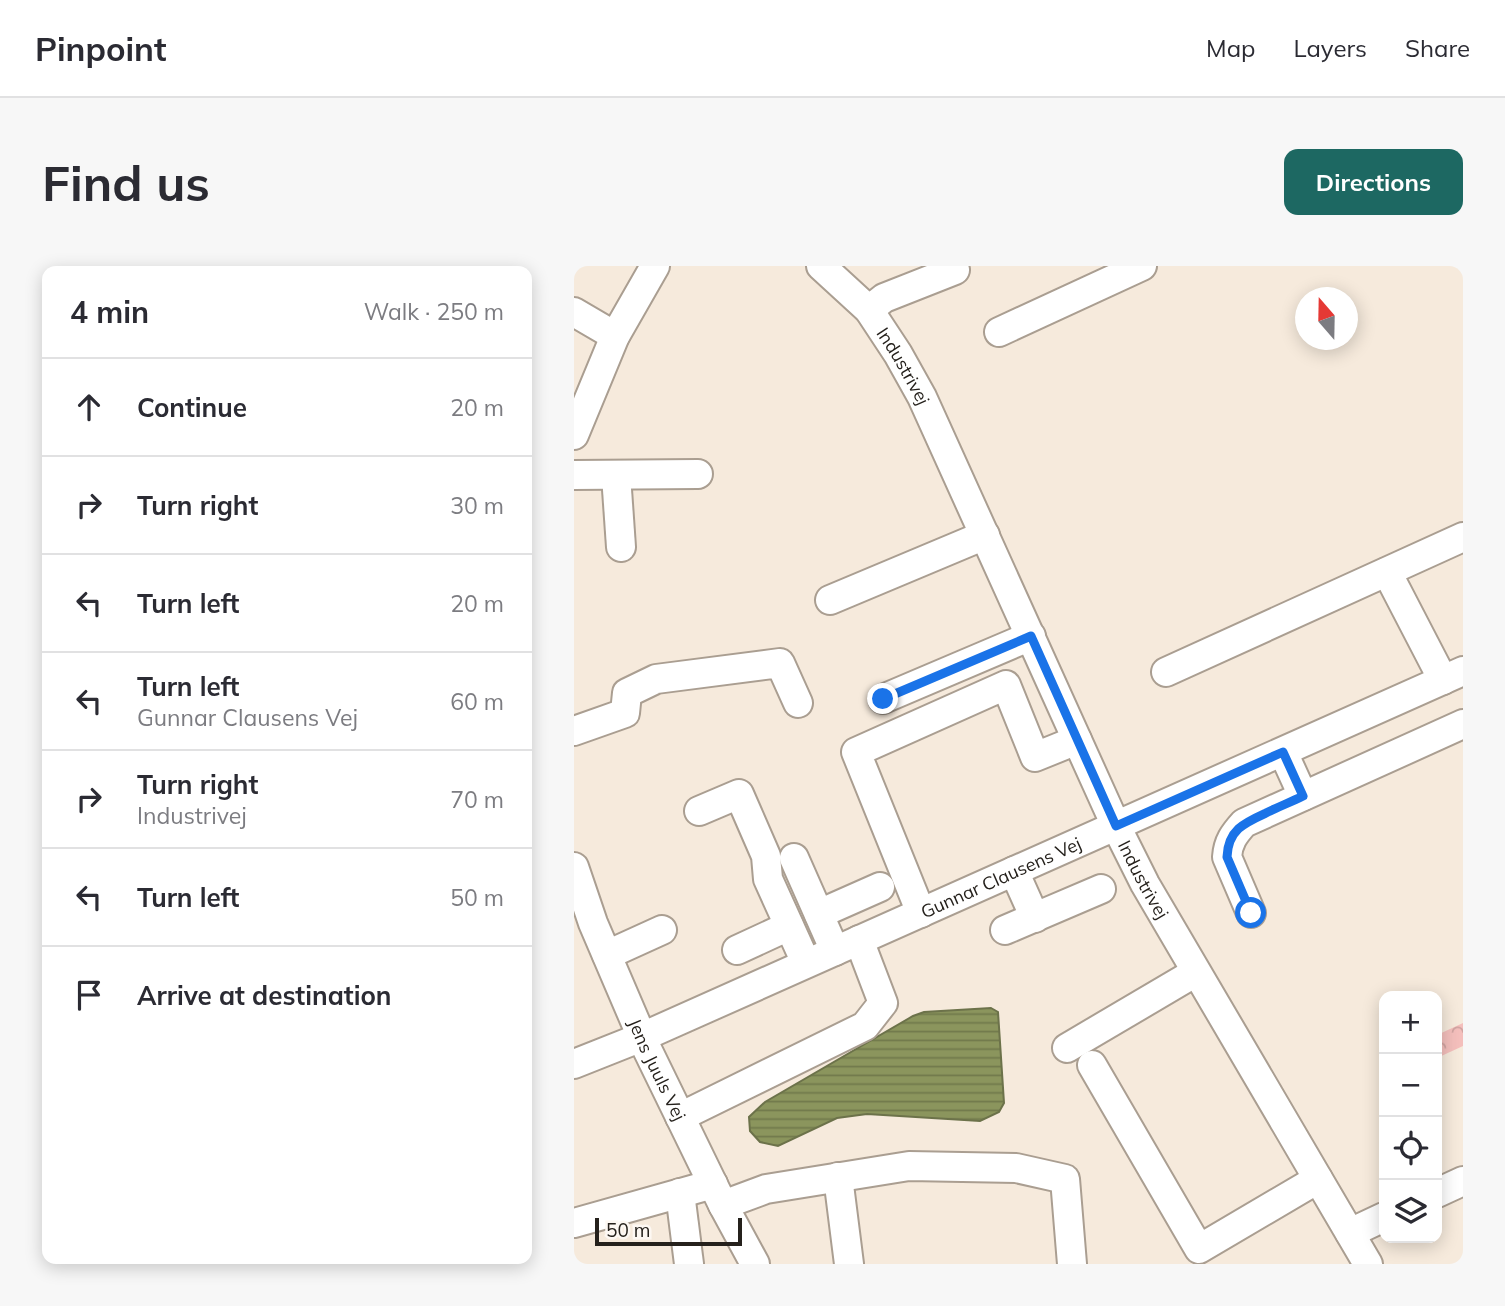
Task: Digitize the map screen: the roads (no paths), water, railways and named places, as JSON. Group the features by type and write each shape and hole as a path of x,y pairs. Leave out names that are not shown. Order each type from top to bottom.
{"street":[{"path":"574,435 615,336 655,266"},
{"name":"Industrivej","path":"821,266 869,310 922,397 1116,826 1145,884 1368,1264"},
{"path":"999,331 1142,266"},
{"path":"869,310 907,276 955,270"},
{"path":"574,312 615,336"},
{"path":"574,475 698,474"},
{"path":"615,475 621,547"},
{"path":"830,600 985,535"},
{"path":"1166,672 1463,537"},
{"path":"1387,572 1453,675"},
{"path":"883,699 1031,636"},
{"path":"574,731 625,713 626,693 656,679 780,663 798,703"},
{"name":"Gunnar Clausens Vej","path":"574,1064 642,1037 1453,675"},
{"path":"921,913 856,752 1006,685 1035,757 1077,740"},
{"path":"1251,913 1227,857 1233,834 1244,823 1463,724"},
{"path":"1283,752 1303,796"},
{"path":"699,811 738,794 766,856 768,879 806,963"},
{"path":"680,1117 865,1026 883,1003 847,945 819,914 794,858"},
{"path":"1014,871 1035,918"},
{"name":"Jens Juuls Vej","path":"575,873 593,923 642,1037 718,1195 755,1264"},
{"path":"819,914 880,887"},
{"path":"1005,930 1101,889"},
{"path":"737,950 789,926"},
{"path":"607,955 663,930"},
{"path":"1067,1048 1196,972"},
{"path":"1092,1065 1199,1248 1318,1179"},
{"path":"574,1223 680,1193 718,1195 909,1166 1016,1168 1065,1179 1072,1264"},
{"path":"838,1177 849,1264"},
{"path":"1442,1191 1463,1181"},
{"path":"680,1193 689,1264"},
{"path":"1349,1233 1379,1219"}]}
